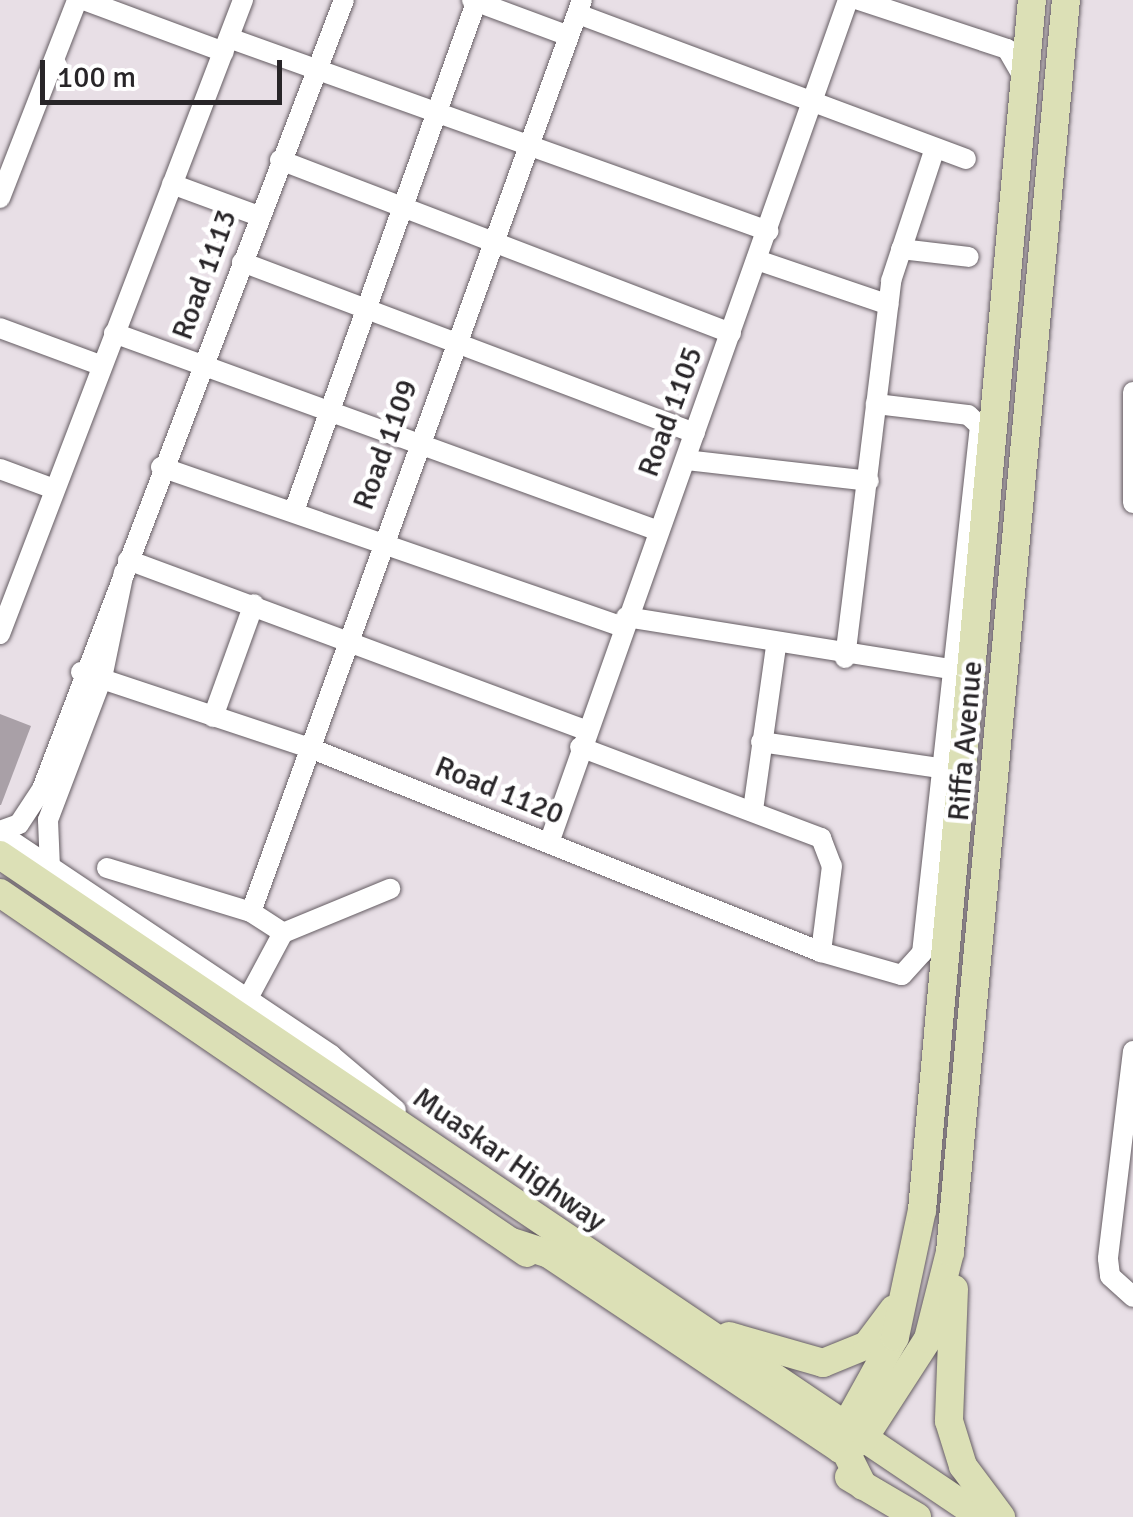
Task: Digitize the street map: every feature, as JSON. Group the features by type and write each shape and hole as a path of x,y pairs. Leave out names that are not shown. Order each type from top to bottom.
{"main road":[{"name":"Riffa Avenue","path":"848,1438 928,1339 950,1252 1069,0"},
{"name":"Riffa Avenue","path":"848,1438 895,1337 912,1266 1032,1"},
{"name":"Muaskar Highway","path":"0,856 686,1320 848,1438 981,1517"},
{"path":"0,893 864,1486 917,1517"},
{"path":"512,1242 548,1254 848,1438 864,1486"},
{"path":"950,1252 948,1421 963,1466 1001,1517"},
{"path":"686,1320 788,1359 835,1361 884,1328 912,1266"}],"street":[{"path":"0,198 81,0 317,69 768,231"},
{"path":"2,623 243,0"},
{"name":"Road 1113","path":"0,832 32,811 81,672 126,566 344,0"},
{"name":"Road 1105","path":"549,843 624,622 686,460 848,0"},
{"path":"859,0 1016,55 1025,89"},
{"path":"904,0 934,26"},
{"path":"294,511 475,1 569,36"},
{"path":"986,42 1018,29 1032,1"},
{"path":"580,7 814,103 966,158"},
{"name":"Road 1109","path":"251,912 418,441 580,7"},
{"path":"845,658 889,305 900,249 935,148"},
{"path":"280,160 731,333"},
{"path":"172,184 259,216"},
{"path":"900,249 970,257"},
{"path":"757,260 889,305"},
{"path":"242,262 695,433"},
{"path":"0,328 100,365"},
{"path":"114,333 659,532"},
{"path":"1133,392 1133,503"},
{"path":"760,742 940,768 980,426 968,415 876,404"},
{"path":"686,460 869,481"},
{"path":"161,467 624,622 845,658 949,670"},
{"path":"0,469 54,489"},
{"path":"126,566 254,604 350,640 753,810 830,850 821,952"},
{"name":"Road 1113","path":"50,868 48,820 102,678 126,566"},
{"path":"213,717 254,604"},
{"path":"753,810 776,646"},
{"name":"Road 1120","path":"81,672 310,748 821,952 892,974 912,972 922,953 940,768"},
{"path":"0,832 359,1077 444,1156"},
{"path":"107,868 251,912 282,933"},
{"path":"247,1000 282,933 390,889"},
{"path":"1133,1051 1110,1276 1133,1297"}],"building":[{"path":"0,714 31,726 1,805 0,805"}]}
